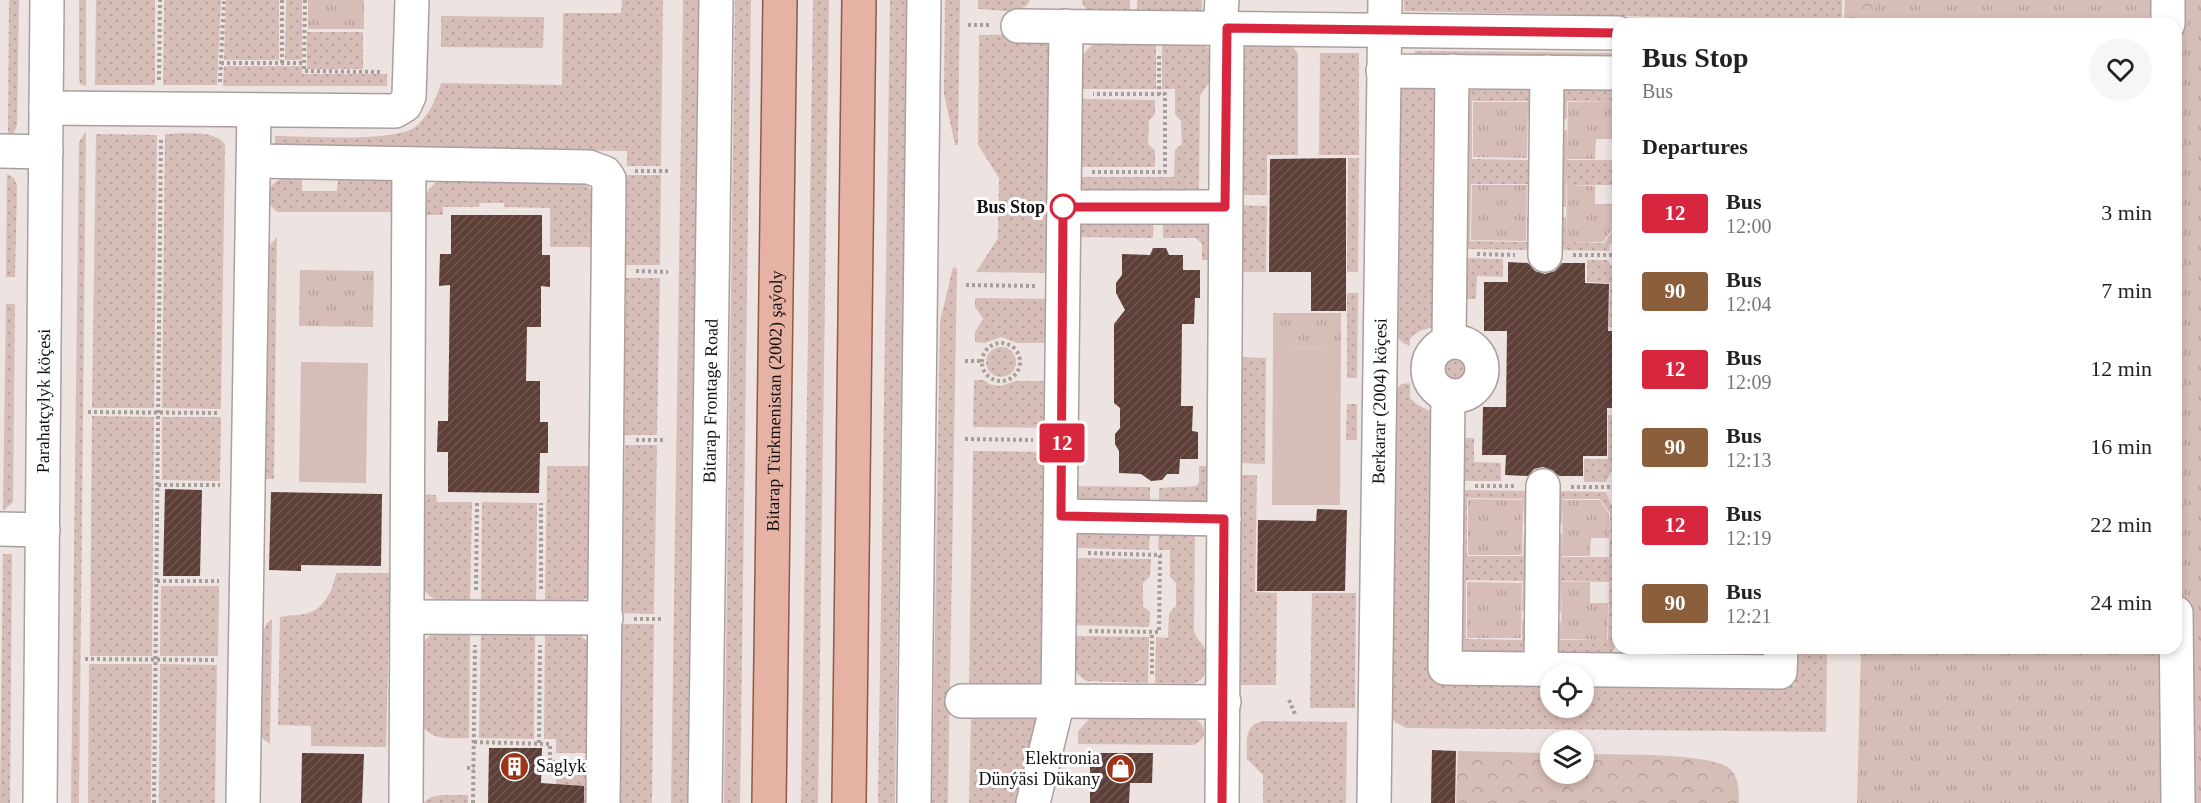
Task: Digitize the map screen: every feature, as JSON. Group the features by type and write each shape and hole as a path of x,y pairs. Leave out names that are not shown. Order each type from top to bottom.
{"main road":[{"name":"Bitarap Türkmenistan (2002) şaýoly","path":"769,803 780,0"},
{"path":"849,803 859,0"}],"street":[{"name":"Parahatçylyk köçesi","path":"40,803 47,0"},
{"path":"46,108 395,111 405,105 409,96 411,0"},
{"name":"Bitarap Frontage Road","path":"705,803 716,0"},
{"path":"914,803 924,0"},
{"path":"2168,0 2168,18"},
{"path":"1222,803 1225,14"},
{"path":"1018,26 1056,17 1160,27 1225,14 1385,15 1612,33"},
{"name":"Berkarar (2004) köçesi","path":"1374,803 1385,15"},
{"path":"1033,803 1058,701 1065,94 1056,17"},
{"path":"1383,71 1612,73"},
{"path":"1449,342 1452,71"},
{"path":"1545,255 1548,72"},
{"path":"243,803 255,110"},
{"path":"0,152 46,152"},
{"path":"254,161 589,167 605,173 609,179 603,803"},
{"path":"406,803 409,164"},
{"path":"1063,207 1225,207"},
{"path":"1458,341 1474,348 1481,358 1483,369 1477,385 1469,393 1458,396 1448,395 1433,385 1428,368 1433,352 1449,342 1458,341"},
{"path":"1379,369 1428,368"},
{"path":"1448,395 1444,668 1540,669"},
{"path":"1541,664 1543,486"},
{"path":"1061,516 1224,519"},
{"path":"0,529 43,530"},
{"path":"407,617 606,618"},
{"path":"1584,664 1626,659 1780,672 1780,654"},
{"path":"2176,654 2178,803"},
{"path":"962,701 1224,702"}],"path":[{"path":"159,0 159,88"},
{"path":"220,88 224,0"},
{"path":"282,0 282,63"},
{"path":"305,0 304,71 391,72"},
{"path":"1159,94 1160,27"},
{"path":"221,63 304,63"},
{"path":"1064,172 1165,172 1165,94 1065,94"},
{"path":"154,803 161,130"},
{"path":"966,285 1063,286"},
{"path":"1001,342 1011,345 1018,352 1021,362 1018,372 1010,379 1001,381 991,378 984,371 982,361 984,351 992,344 1001,342"},
{"path":"965,361 982,361"},
{"path":"88,412 225,413"},
{"path":"965,439 1062,440"},
{"path":"158,485 224,485"},
{"path":"476,592 477,502"},
{"path":"541,503 541,592"},
{"path":"1059,630 1159,632 1160,555 1060,553"},
{"path":"157,580 222,581"},
{"path":"1151,702 1152,632"},
{"path":"474,803 475,643"},
{"path":"538,744 540,643"},
{"path":"85,660 221,660"},
{"path":"1289,700 1295,714"},
{"path":"474,742 550,744 549,762 556,762"},
{"path":"467,768 474,768"}],"green space":[{"path":"9,0 19,0 17,125 14,133 8,134"},
{"path":"79,0 86,0 86,86 80,84 79,78"},
{"path":"96,0 155,0 155,85 95,85"},
{"path":"164,0 221,0 217,85 163,85"},
{"path":"226,0 279,0 279,60 224,60"},
{"path":"286,0 302,0 302,60 285,60"},
{"path":"308,0 364,0 364,29 308,29"},
{"path":"622,0 663,0 661,166 627,166 627,151 275,148 275,136 369,137 404,132 415,127 424,118 441,83 562,85 563,13 621,13"},
{"path":"683,0 699,0 687,803 671,803"},
{"path":"735,0 751,0 740,803 724,803"},
{"path":"813,0 829,0 818,803 801,803"},
{"path":"890,0 907,0 895,803 878,803"},
{"path":"945,0 960,0 958,145 955,145 944,94"},
{"path":"978,0 1030,0 1021,9 1007,11 978,9"},
{"path":"1082,0 1130,0 1130,12 1088,11"},
{"path":"1137,0 1202,0 1202,13 1137,12"},
{"path":"1404,0 1842,0 1842,18 1711,18 1404,11"},
{"path":"1845,0 2043,0 2033,18 1844,18"},
{"path":"1876,0 2201,0 2201,803 1857,803 1861,654 2182,654 2182,18 1875,18"},
{"path":"441,16 544,17 543,48 441,47"},
{"path":"307,32 363,32 363,69 307,69"},
{"path":"979,35 1026,35 1052,44 1055,273 976,272 998,238 999,178 978,145"},
{"path":"1095,44 1156,44 1156,89 1081,89 1083,57 1085,52"},
{"path":"1162,44 1203,44 1211,51 1210,81 1200,96 1199,193 1081,192 1080,177 1174,177 1175,150 1182,144 1181,121 1175,114 1175,89 1162,89"},
{"path":"1247,44 1291,44 1298,54 1298,155 1267,155 1267,195 1239,195 1242,52"},
{"path":"1415,51 1612,53 1612,59 1414,57"},
{"path":"1320,53 1359,53 1359,155 1319,155"},
{"path":"224,66 302,66 302,74 387,74 387,86 223,86"},
{"path":"1441,83 1438,325 1420,331 1410,338 1410,346 1395,335 1399,94 1404,85"},
{"path":"1471,86 1533,88 1535,119 1528,119 1528,101 1472,101 1472,159 1528,160 1529,129 1535,129 1534,207 1528,207 1528,184 1471,184 1470,241 1527,242 1527,217 1534,217 1533,250 1463,249 1468,88"},
{"path":"1565,87 1612,88 1612,102 1567,101 1567,119 1560,120"},
{"path":"1081,99 1155,100 1155,114 1149,121 1148,144 1155,150 1155,167 1081,167"},
{"path":"1473,102 1528,102 1527,158 1473,157"},
{"path":"1568,102 1612,102 1612,139 1596,139 1595,159 1567,159"},
{"path":"1560,130 1567,130 1567,160 1612,160 1612,185 1566,185 1566,207 1559,207"},
{"path":"86,131 79,803 71,803 79,142"},
{"path":"96,134 157,135 154,408 92,408"},
{"path":"165,134 206,134 221,140 225,145 221,409 162,408"},
{"path":"1348,158 1359,158 1358,272 1347,272"},
{"path":"7,174 14,178 17,186 15,277 6,277"},
{"path":"627,175 661,175 660,265 626,265"},
{"path":"302,177 302,191 337,191 338,178 388,179 393,182 394,212 277,212 269,204 270,188 281,179"},
{"path":"442,179 575,180 589,187 593,194 594,247 550,247 550,208 504,207 504,203 480,203 479,207 443,207 443,215 423,215 424,203 429,190"},
{"path":"1472,185 1527,185 1526,241 1471,240"},
{"path":"1567,185 1595,186 1595,204 1612,204 1612,229 1603,242 1566,242"},
{"path":"1239,205 1267,206 1266,272 1239,272"},
{"path":"1154,215 1153,238 1074,237 1077,222"},
{"path":"1163,215 1208,221 1212,227 1216,260 1202,260 1202,244 1196,238 1163,238"},
{"path":"1566,217 1566,242 1604,243 1612,232 1609,251 1558,250 1559,218"},
{"path":"277,237 274,479 266,479 268,247"},
{"path":"1463,258 1503,259 1503,277 1477,276 1476,299 1463,299"},
{"path":"1587,260 1608,260 1612,267 1612,327 1609,327 1610,283 1587,282"},
{"path":"953,267 957,268 948,803 932,803 940,322"},
{"path":"300,270 374,271 373,327 299,326"},
{"path":"626,278 660,278 657,435 624,435"},
{"path":"1347,293 1358,293 1357,378 1347,378"},
{"path":"975,298 1055,299 1054,343 1017,343 1001,337 985,343 975,342 975,332 983,319 975,307"},
{"path":"6,304 15,304 13,502 3,511"},
{"path":"1273,313 1341,313 1341,348 1273,347"},
{"path":"1001,347 1012,351 1016,362 1012,373 1001,377 990,373 986,362 990,351"},
{"path":"1273,347 1341,348 1340,505 1272,505"},
{"path":"1455,352 1467,357 1472,369 1467,381 1455,386 1443,381 1438,369 1443,357"},
{"path":"1238,357 1266,358 1265,464 1237,463"},
{"path":"301,362 368,363 366,483 299,482"},
{"path":"974,380 984,380 989,384 1000,386 1016,381 1053,381 1053,428 973,427"},
{"path":"1410,383 1410,398 1422,407 1436,412 1433,681 1540,682 1540,718 1594,718 1594,682 1795,685 1796,654 1827,654 1826,732 1406,728 1395,722 1390,715 1395,391 1401,384"},
{"path":"1347,404 1357,404 1357,440 1346,440"},
{"path":"1608,415 1612,415 1612,470 1606,482 1584,482 1584,459 1608,459"},
{"path":"92,416 154,417 152,656 90,656"},
{"path":"162,417 221,417 220,481 162,480"},
{"path":"1461,438 1474,438 1474,462 1501,463 1501,481 1460,481"},
{"path":"625,445 657,445 654,614 621,613"},
{"path":"973,451 1052,452 1048,689 969,688"},
{"path":"547,466 597,466 589,597 579,602 545,603"},
{"path":"1199,466 1213,466 1208,500 1204,505 1159,510 1159,488 1196,486 1199,482"},
{"path":"1237,475 1257,475 1255,592 1277,593 1276,685 1236,685"},
{"path":"1071,486 1150,487 1150,511 1080,508"},
{"path":"1460,490 1530,491 1530,524 1524,523 1523,499 1467,498 1467,556 1523,556 1524,533 1530,534 1529,611 1522,611 1523,581 1466,580 1466,639 1522,640 1522,621 1529,622 1526,653 1464,653 1461,651"},
{"path":"1555,491 1606,492 1612,505 1612,652 1610,655 1553,656 1554,622 1561,622 1561,640 1608,640 1609,582 1562,581 1561,612 1554,611 1555,534 1562,534 1562,557 1609,557 1610,513 1600,499 1563,499 1562,524 1554,524"},
{"path":"421,494 436,495 437,502 472,502 470,603 436,600 430,597 422,585"},
{"path":"1468,499 1523,500 1522,555 1468,555"},
{"path":"1563,500 1600,500 1609,514 1609,538 1591,538 1590,556 1562,556"},
{"path":"482,502 537,503 536,603 481,603"},
{"path":"1150,527 1149,550 1077,548 1077,533 1080,529"},
{"path":"1159,527 1195,535 1194,631 1205,649 1206,660 1202,679 1193,684 1155,683 1156,637 1168,638 1169,613 1176,606 1176,583 1170,577 1170,550 1158,550"},
{"path":"3,554 12,554 10,803 0,803"},
{"path":"1076,558 1151,559 1150,576 1143,583 1143,606 1150,612 1149,627 1075,625"},
{"path":"336,573 390,573 386,747 311,746 311,726 278,725 280,617 312,612 322,604 330,592"},
{"path":"1467,582 1522,583 1521,638 1467,638"},
{"path":"1562,582 1590,582 1590,603 1608,603 1607,640 1561,639"},
{"path":"161,586 219,586 218,656 160,656"},
{"path":"1312,593 1356,593 1355,708 1310,708"},
{"path":"272,619 270,744 260,734 262,633"},
{"path":"621,624 654,624 652,803 620,803"},
{"path":"481,631 535,632 534,739 479,738"},
{"path":"434,632 470,632 469,738 439,737 423,728 423,642"},
{"path":"545,632 579,634 589,643 594,753 556,753 556,739 544,739"},
{"path":"1074,636 1149,637 1148,683 1087,681 1077,673 1075,667"},
{"path":"1643,654 1762,654 1759,657 1647,656"},
{"path":"89,664 152,664 151,803 88,803"},
{"path":"160,664 217,665 215,803 159,803"},
{"path":"971,716 1040,717 1022,803 969,803"},
{"path":"1091,717 1192,718 1201,724 1204,732 1201,740 1192,745 1078,744 1078,731"},
{"path":"1264,721 1347,722 1346,803 1263,803 1263,775 1247,759 1247,747 1249,730 1257,723"},
{"path":"1458,751 1540,753 1540,784 1594,784 1594,754 1660,755 1701,759 1729,768 1735,775 1739,794 1739,803 1456,803"},
{"path":"556,771 591,771 590,803 556,803"},
{"path":"468,795 468,803 423,803 431,797"}],"building":[{"path":"1346,158 1346,311 1311,311 1311,272 1269,272 1270,159"},
{"path":"451,215 542,215 542,255 550,255 550,287 541,286 541,327 527,327 526,381 540,381 540,422 548,422 548,453 540,453 539,493 448,492 448,452 437,452 438,421 448,421 450,285 439,286 440,254 451,254"},
{"path":"1153,248 1166,248 1169,255 1183,255 1183,270 1200,270 1200,298 1195,298 1194,324 1182,324 1181,406 1193,406 1192,431 1198,432 1198,459 1180,459 1179,474 1167,474 1162,480 1151,481 1141,474 1119,473 1119,451 1115,444 1115,434 1120,428 1120,408 1114,403 1114,324 1125,310 1116,293 1116,283 1122,275 1122,254 1150,255"},
{"path":"1508,262 1528,263 1535,271 1545,274 1555,271 1562,263 1585,263 1585,283 1609,284 1608,331 1612,331 1612,408 1607,408 1607,456 1583,456 1583,476 1559,476 1543,467 1534,469 1528,476 1505,475 1506,455 1482,455 1483,407 1506,407 1507,331 1484,331 1484,282 1508,282"},
{"path":"165,489 202,490 200,576 163,576"},
{"path":"271,492 382,494 381,566 301,565 301,571 269,570"},
{"path":"1317,509 1347,510 1345,591 1257,591 1258,520 1316,521"},
{"name":"Saglyk","path":"489,748 542,748 541,783 584,786 584,803 488,803"},
{"path":"1432,750 1456,751 1455,803 1431,803"},
{"path":"302,753 364,754 362,803 301,803"},
{"name":"Elektronia Dünýäsi Dükany","path":"1090,753 1153,753 1152,783 1130,783 1129,803 1090,803"}],"bus line":[{"name":"12","path":"1222,803 1224,519 1061,516 1063,207 1225,207 1227,28 1612,33"}],"place":[{"name":"Bus Stop","path":"1063,207"},
{"name":"Saglyk","path":"515,766"},
{"name":"Elektronia Dünýäsi Dükany","path":"1121,768"}]}
